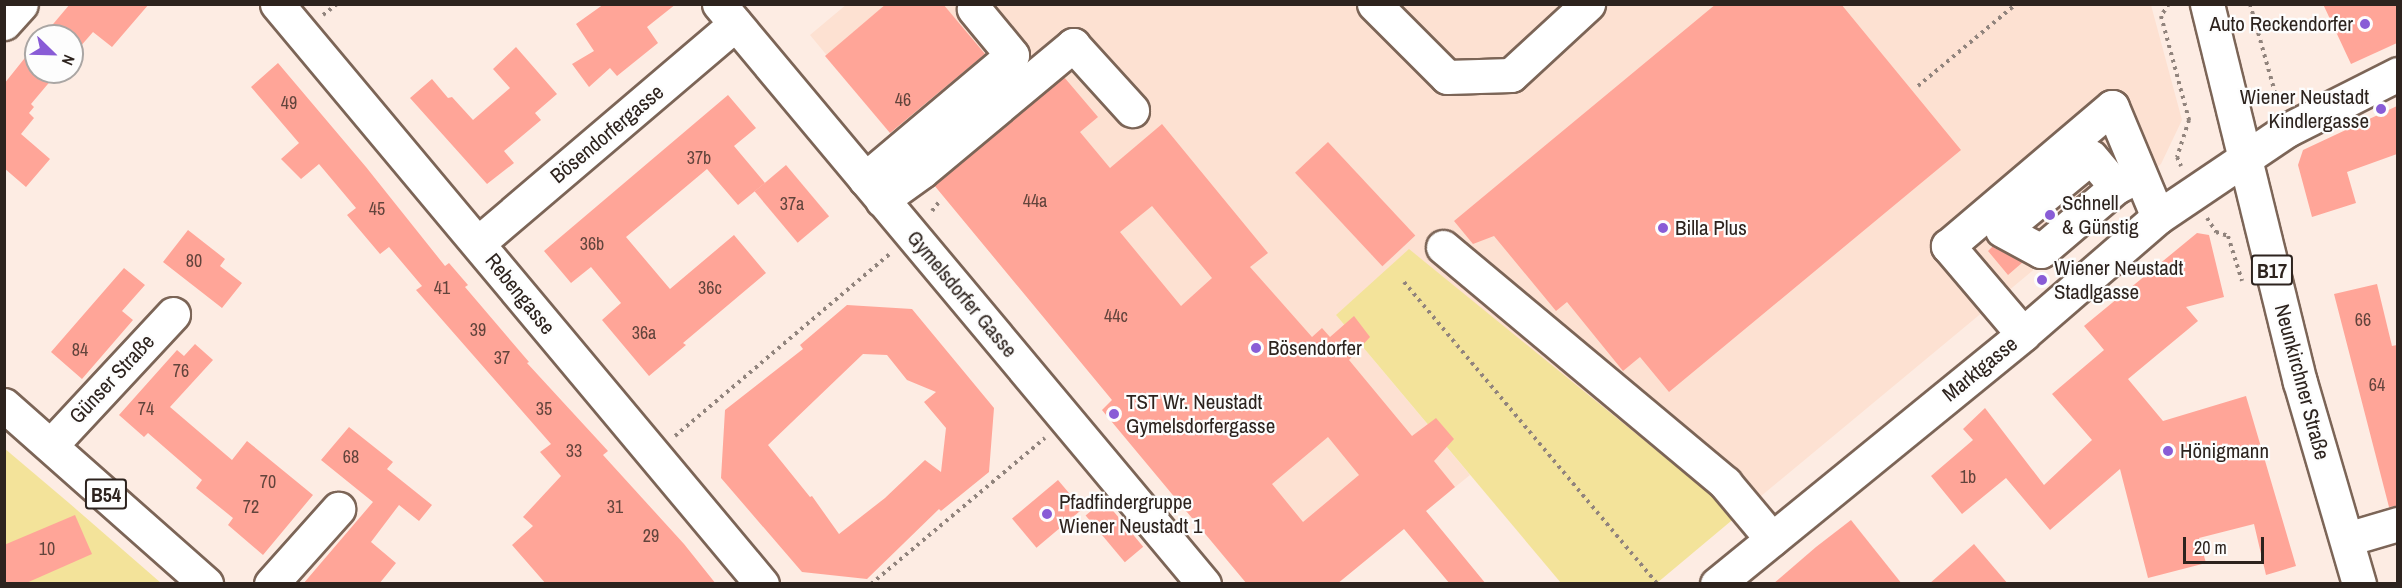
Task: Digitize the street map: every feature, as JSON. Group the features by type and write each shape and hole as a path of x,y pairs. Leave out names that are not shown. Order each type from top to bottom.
{"street":[{"path":"4,23 21,4"},
{"name":"Rebengasse","path":"277,4 762,584"},
{"path":"1374,4 1447,77 1512,75 1587,4"},
{"name":"Neunkirchner Straße","path":"2207,4 2300,382 2359,584"},
{"path":"874,189 1012,55 974,9"},
{"name":"Bösendorfergasse","path":"478,243 727,14"},
{"name":"Gymelsdorfer Gasse","path":"727,14 1204,584"},
{"path":"874,189 922,171 1073,45 1132,110"},
{"name":"Marktgasse","path":"1717,584 2022,334 2158,217 2244,158 2315,114 2397,74"},
{"path":"1950,247 2112,107 2128,181 2158,217"},
{"path":"1950,247 2002,230 2041,251 2128,181"},
{"path":"1443,247 1725,483 1772,539"},
{"path":"1950,247 2022,334"},
{"name":"Günser Straße","path":"51,445 173,314"},
{"name":"B54","path":"4,405 206,584"},
{"path":"271,584 338,509"},
{"path":"2347,539 2397,524"}],"path":[{"path":"1918,86 2016,4"},
{"path":"2169,4 2161,16 2189,120 2177,157"},
{"path":"2250,4 2281,109"},
{"path":"652,455 913,236 939,202"},
{"path":"2209,222 2216,232 2228,236 2245,291"},
{"path":"1404,282 1657,584"},
{"path":"871,584 1067,420"}],"shaded area":[{"path":"847,4 2151,5 2182,120 2161,164 1737,516 1336,315 1470,475 1337,583 1246,583 1102,410 1112,400 810,35"},
{"path":"1409,249 1737,516 1657,583 1561,583 1336,315"},
{"path":"4,448 69,503 161,583 5,583"}],"building":[{"path":"70,4 149,4 112,47 93,32 84,42 84,24 53,24"},
{"path":"604,4 676,4 647,27 658,43 617,76 610,68 589,87 572,64 594,51 576,24"},
{"path":"886,4 943,4 985,54 890,133 825,56"},
{"name":"Billa Plus","path":"1716,4 1841,4 1961,150 1669,392 1640,357 1623,371 1567,302 1556,311 1494,236 1473,244 1454,221"},
{"name":"Auto Reckendorfer","path":"2323,4 2397,4 2397,43 2351,64"},
{"path":"516,47 557,94 535,113 541,120 504,151 514,163 487,184 410,98 432,79 448,98 452,97 473,120 510,88 493,69"},
{"path":"24,59 24,84 48,84 31,104 34,107 29,113 34,118 21,134 50,159 26,187 4,168 4,84"},
{"path":"278,63 366,167 445,266 449,263 468,285 465,287 529,362 527,363 608,451 603,455 684,544 716,584 546,584 512,545 533,526 523,517 561,476 540,452 551,444 416,290 422,286 389,247 380,254 347,215 356,208 319,164 301,179 281,159 299,143 251,87"},
{"name":"Bösendorfer","path":"1064,77 1098,117 1080,132 1110,168 1162,124 1268,253 1250,267 1312,337 1322,328 1330,337 1354,316 1370,337 1349,360 1412,436 1436,418 1454,439 1434,461 1455,487 1426,511 1486,584 1450,584 1404,529 1337,584 1247,584 1102,410 1112,400 934,185","holes":["1152,206 1212,278 1181,306 1120,232","1328,437 1359,475 1303,522 1272,484"]},
{"path":"728,95 756,128 734,146 765,183 738,205 707,169 626,237 670,289 734,235 766,273 683,343 686,345 649,376 602,320 621,303 591,267 571,283 544,251"},
{"path":"2397,106 2397,154 2347,172 2356,203 2312,217 2298,165 2303,150"},
{"path":"1328,142 1415,236 1382,266 1295,173"},
{"path":"786,165 829,216 798,243 755,191"},
{"path":"188,230 225,259 220,266 242,283 222,308 163,262"},
{"path":"2197,233 2209,235 2224,297 2186,307 2198,321 2128,379 2163,421 2246,396 2296,566 2266,575 2254,524 2199,538 2206,563 2148,578 2120,469 2050,530 2006,478 1962,514 1931,476 1973,440 1963,429 1985,408 2044,485 2092,440 2052,394 2104,350 2084,326"},
{"path":"1993,246 2023,262 2008,275 1988,251"},
{"path":"124,268 145,285 122,311 133,320 82,379 51,352"},
{"path":"2377,284 2392,346 2397,345 2397,506 2389,507 2334,294"},
{"path":"847,305 912,309 994,408 989,472 941,511 939,509 867,579 802,572 721,478 725,410 803,349 800,345","holes":["863,354 887,355 907,380 936,392 924,402 946,428 941,472 925,460 885,498 839,534 812,496 810,497 768,445"]},
{"path":"195,344 213,360 170,407 232,460 247,441 313,495 263,555 228,525 233,518 196,488 202,480 148,433 144,437 119,415 177,350 184,356"},
{"path":"349,427 393,462 387,469 432,505 419,521 399,505 371,542 396,563 379,584 303,584 373,502 321,460"},
{"name":"Pfadfindergruppe Wiener Neustadt 1","path":"1058,480 1082,509 1036,548 1012,519"},
{"path":"1104,500 1143,547 1125,562 1086,515"},
{"path":"75,515 92,554 24,584 4,584 4,545"},
{"path":"1851,520 1902,584 1773,584 1816,547"},
{"path":"1974,544 2008,584 1929,584"}],"place":[{"name":"Auto Reckendorfer","path":"2365,24"},
{"name":"Wiener Neustadt Kindlergasse","path":"2381,109"},
{"name":"Schnell & Günstig","path":"2050,215"},
{"name":"Billa Plus","path":"1663,228"},
{"name":"Wiener Neustadt Stadlgasse","path":"2042,280"},
{"name":"Bösendorfer","path":"1256,348"},
{"name":"TST Wr. Neustadt Gymelsdorfergasse","path":"1114,414"},
{"name":"Hönigmann","path":"2168,451"},
{"name":"Pfadfindergruppe Wiener Neustadt 1","path":"1047,514"}]}
